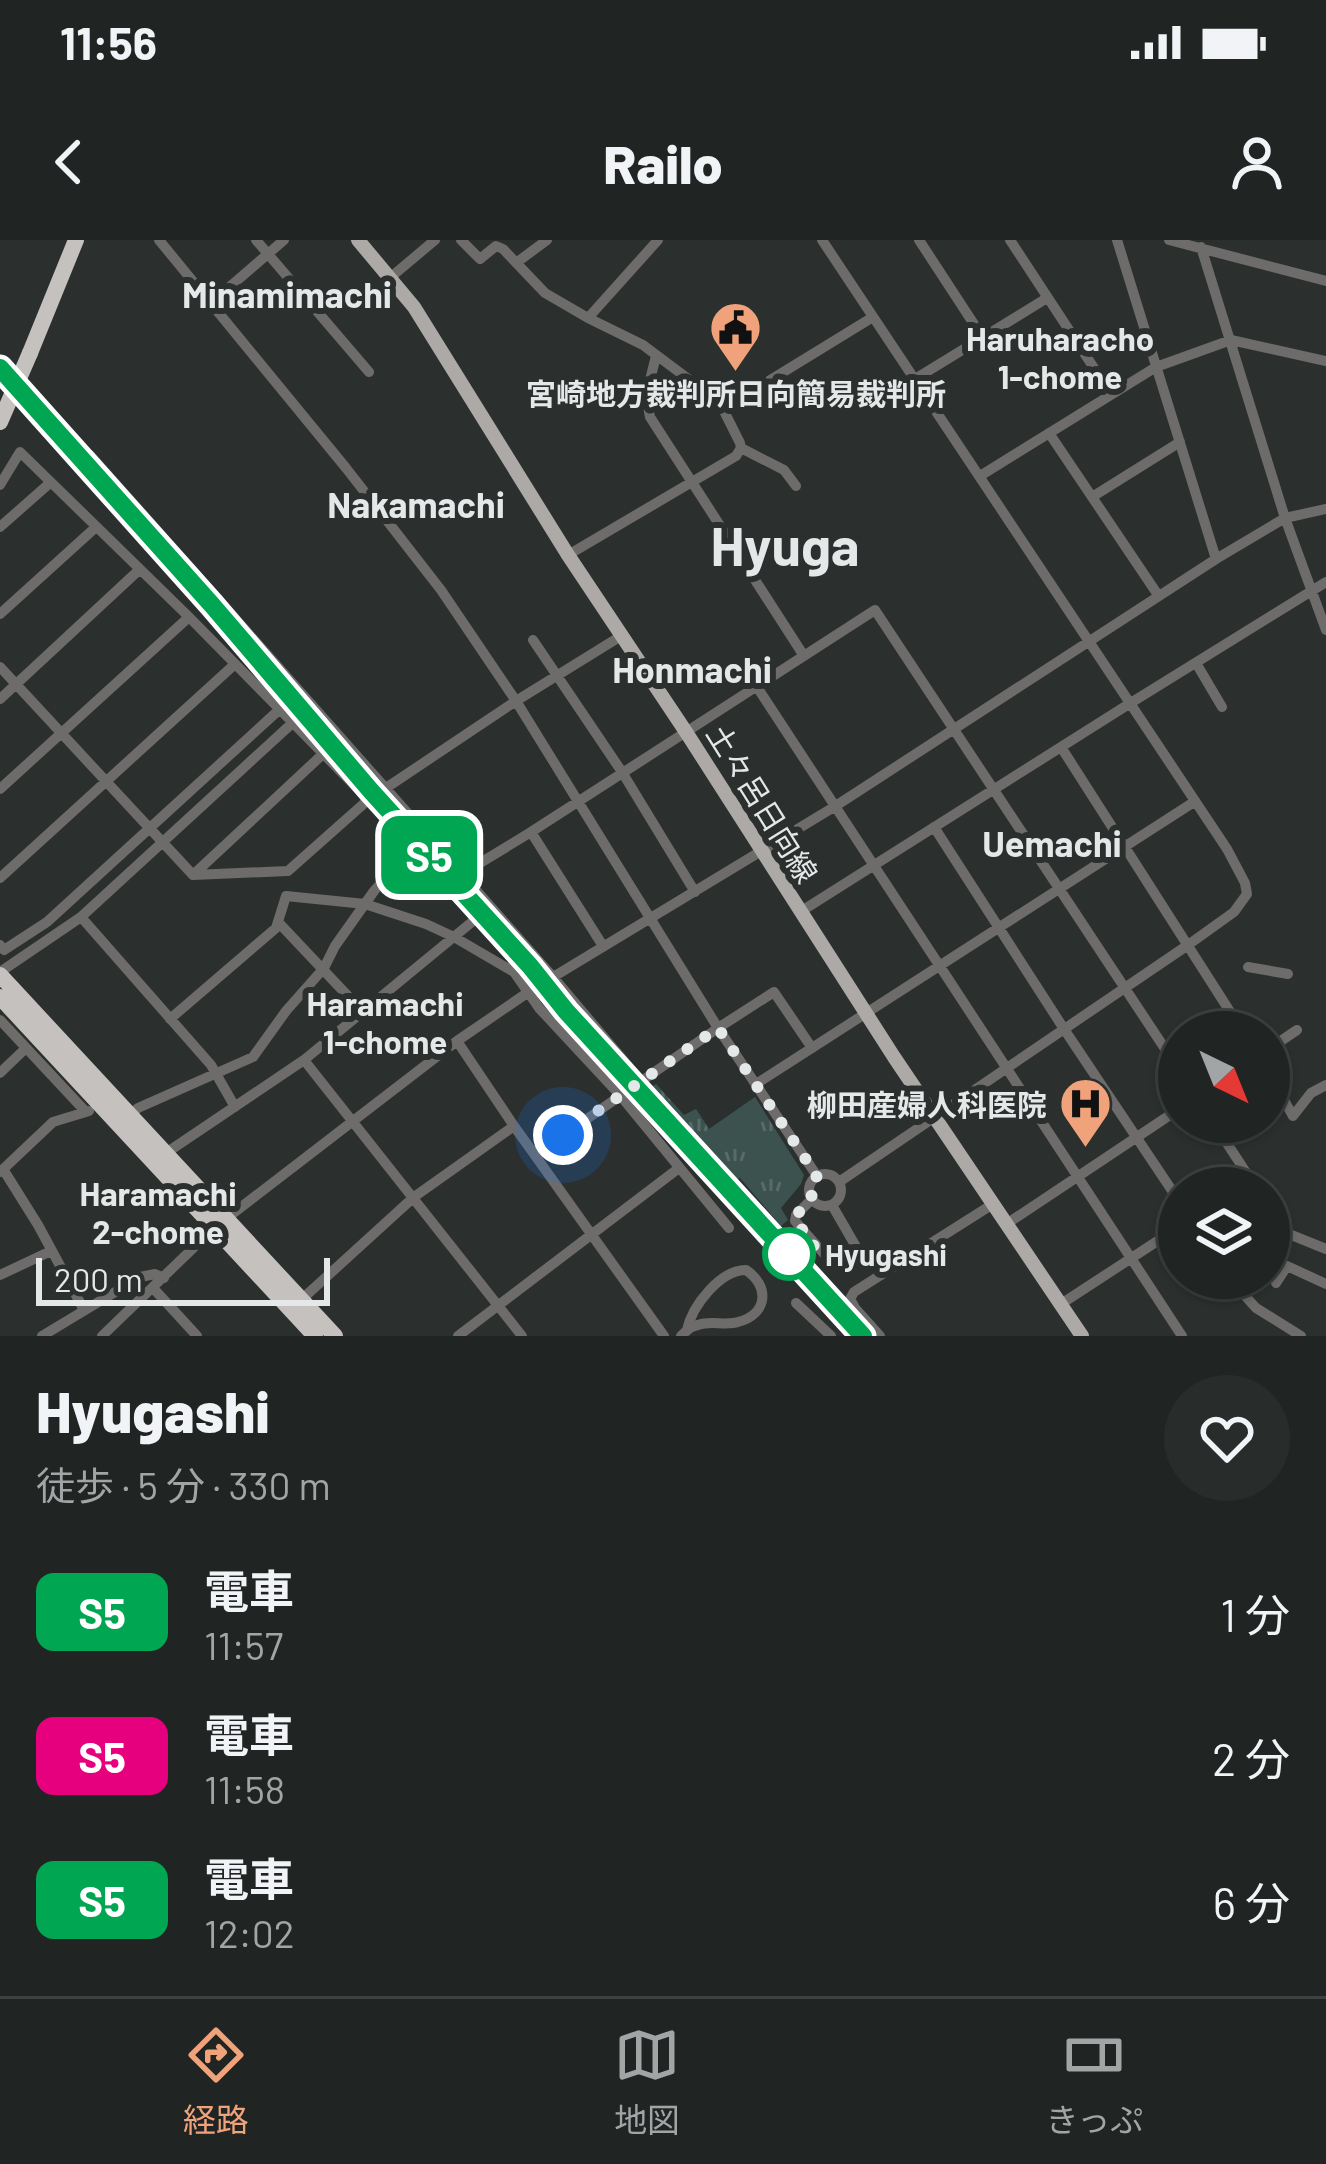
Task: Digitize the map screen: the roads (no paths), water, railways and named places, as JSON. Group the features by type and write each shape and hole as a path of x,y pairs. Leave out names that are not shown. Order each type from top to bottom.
{"highway":[{"path":"0,422 76,240"},
{"path":"0,974 166,1153 315,1336"},
{"path":"0,998 93,1108 334,1336"}],"main road":[{"name":"土々呂日向線","path":"358,240 424,321 568,555 865,1013 1082,1336"}],"street":[{"path":"160,240 441,590 817,1176"},
{"path":"256,240 369,371"},
{"path":"211,303 284,240"},
{"path":"391,278 435,240"},
{"path":"461,240 479,260 496,246 502,249 545,293 636,340 720,403 741,398 874,317"},
{"path":"588,318 658,240"},
{"path":"822,240 1227,849 1247,894 1234,912 1188,945 839,1181"},
{"path":"919,240 983,338"},
{"path":"1010,240 1111,394"},
{"path":"1117,240 1216,559"},
{"path":"1168,240 1326,280"},
{"path":"516,263 544,241"},
{"path":"1201,247 1285,518 1326,630"},
{"path":"915,380 1047,298"},
{"path":"980,476 1156,367 1231,340 1326,361"},
{"path":"656,356 646,407 804,656"},
{"path":"720,403 741,448 784,470 796,485"},
{"path":"1049,433 1158,595"},
{"path":"1092,496 1180,442"},
{"path":"568,555 741,448"},
{"path":"0,485 20,452 414,846 513,955 514,972"},
{"path":"90,455 553,977 684,1132"},
{"path":"0,527 51,482"},
{"path":"103,1336 220,1224 457,1041 530,991 834,807 1216,559 1285,518 1326,509"},
{"path":"0,614 96,527"},
{"path":"0,699 139,570"},
{"path":"800,912 1326,582"},
{"path":"462,874 874,610 1158,1038"},
{"path":"0,789 189,616"},
{"path":"0,667 193,874 288,871 385,788 621,636"},
{"path":"533,640 695,892"},
{"path":"1196,663 1222,707"},
{"path":"0,878 235,664"},
{"path":"757,687 1183,1336"},
{"path":"0,974 81,917 311,705"},
{"path":"0,945 4,950 47,922 280,710"},
{"path":"1061,747 1230,1011"},
{"path":"193,874 323,754"},
{"path":"756,1084 1194,802"},
{"path":"934,827 1158,1168"},
{"path":"531,832 603,946"},
{"path":"131,1114 253,1057 325,968 365,904 414,846"},
{"path":"170,1019 279,923 288,871"},
{"path":"286,896 365,904 426,924 514,972 539,1008 620,1095 729,1228"},
{"path":"81,917 216,1072 235,1107"},
{"path":"166,1153 304,1060 478,917"},
{"path":"279,923 362,1011"},
{"path":"1248,967 1288,974"},
{"path":"535,1155 774,992 812,1048"},
{"path":"0,1020 93,1108 53,1122 2,1170 84,1310"},
{"path":"1290,1035 1298,1030"},
{"path":"457,1041 664,1336"},
{"path":"0,1073 26,1048"},
{"path":"304,1060 522,1336"},
{"path":"1290,1111 1293,1116 1311,1093 1326,1084"},
{"path":"1008,1223 1158,1123"},
{"path":"301,1300 414,1197 514,1126"},
{"path":"458,1336 679,1168"},
{"path":"831,1175 839,1181 841,1195 832,1205 821,1206 812,1199 810,1184 817,1176 831,1175"},
{"path":"812,1199 795,1221 833,1264 844,1266 857,1257 858,1248 832,1205"},
{"path":"880,1336 855,1308 850,1299 854,1292 993,1204"},
{"path":"1290,1234 1326,1249"},
{"path":"1061,1304 1158,1241"},
{"path":"0,1275 51,1251"},
{"path":"1290,1267 1326,1284"},
{"path":"746,1270 761,1282 760,1306 746,1320 705,1323 684,1333 694,1311 731,1271 746,1270"},
{"path":"42,1336 150,1274 164,1279"},
{"path":"153,1288 197,1336"},
{"path":"107,1296 122,1318"},
{"path":"1248,1299 1300,1336"},
{"path":"796,1303 832,1336"}],"railway":[{"path":"0,368 566,1011 863,1336"}],"train":[{"name":"S5","path":"0,368 566,1011 863,1336"}],"place":[{"name":"宮崎地方裁判所日向簡易裁判所","path":"736,374"},
{"name":"柳田産婦人科医院","path":"1086,1150"},
{"name":"Hyugashi","path":"789,1254"}],"district":[{"name":"Minamimachi","path":"287,293"},
{"name":"Haruharacho 1-chome","path":"1060,357"},
{"name":"Nakamachi","path":"416,503"},
{"name":"Hyuga","path":"785,544"},
{"name":"Honmachi","path":"692,668"},
{"name":"Uemachi","path":"1052,842"},
{"name":"Haramachi 1-chome","path":"385,1022"},
{"name":"Haramachi 2-chome","path":"158,1212"}]}
